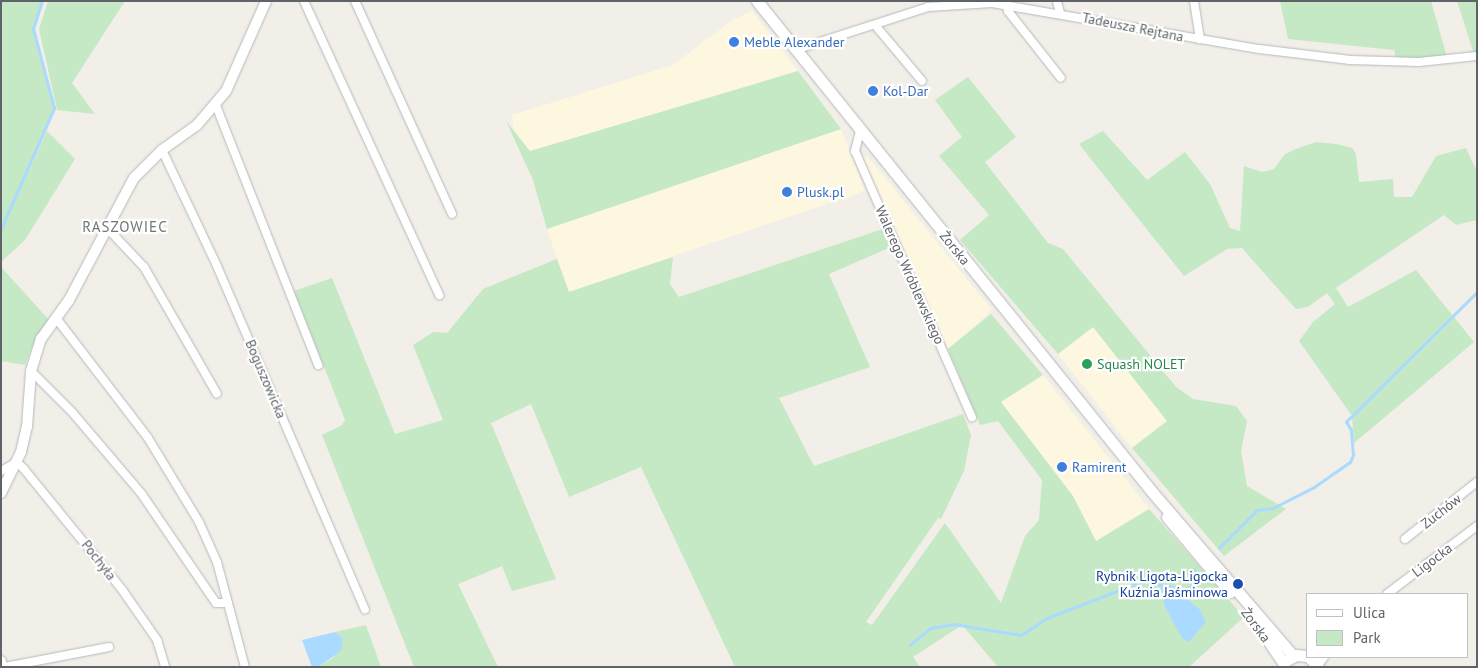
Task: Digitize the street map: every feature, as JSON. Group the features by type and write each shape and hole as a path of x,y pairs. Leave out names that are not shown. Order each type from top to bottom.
{"main road":[{"name":"Żorska","path":"757,1 1153,493 1170,523 1244,608 1287,662"},
{"path":"1287,662 1306,657"}],"street":[{"path":"1,493 17,462 27,427 31,371 41,340 56,318 134,178 162,150 197,125 230,83 266,1"},
{"path":"304,1 439,295"},
{"path":"355,1 452,214"},
{"path":"1057,1 1060,13"},
{"path":"1194,1 1200,40"},
{"name":"Tadeusza Rejtana","path":"795,50 940,4 1007,5 1060,13 1200,40 1368,62 1419,62 1477,56"},
{"path":"1007,5 1008,11 1060,78"},
{"path":"874,24 922,81"},
{"path":"216,103 318,365"},
{"name":"Walerego Wróblewskiego","path":"860,131 855,151 972,417"},
{"name":"Boguszowicka","path":"162,150 217,266 365,609"},
{"path":"107,228 144,267 217,394"},
{"path":"56,318 158,454 203,530 217,562 245,667"},
{"path":"31,371 72,412 140,493 216,603 228,604"},
{"path":"1,471 17,462"},
{"name":"Pochyła","path":"17,462 123,591 157,640 165,667"},
{"name":"Zuchów","path":"1405,539 1477,482"},
{"name":"Ligocka","path":"1388,593 1477,526"},
{"path":"1,661 4,667 109,647"}],"shaded area":[{"path":"752,11 798,71 530,152 514,131 512,115 673,65 734,19"},
{"path":"841,129 865,191 568,292 547,229"},
{"path":"868,157 992,310 948,349 863,158"},
{"path":"1093,327 1167,421 1132,448 1058,354"},
{"path":"1043,375 1149,509 1096,542 1073,496 1001,402"}],"green space":[{"path":"1,1 42,1 33,29 54,108 1,229"},
{"path":"48,1 125,1 72,83 95,114 57,110 39,29"},
{"path":"1280,1 1431,1 1447,57 1396,60 1394,50 1288,39"},
{"path":"1457,1 1477,1 1477,54 1474,54"},
{"path":"798,71 841,129 547,229 533,180 506,121 530,151"},
{"path":"968,77 1016,137 985,162 1048,243 1063,249 1176,387 1193,399 1236,406 1247,421 1241,451 1247,486 1286,509 1224,556 1132,448 1167,421 1093,327 1058,354 960,240 989,215 939,156 962,137 935,100"},
{"path":"47,131 75,159 25,240 1,262 1,231"},
{"path":"1103,131 1147,180 1185,152 1210,184 1230,228 1240,231 1244,166 1262,172 1274,169 1285,154 1301,147 1316,142 1336,144 1352,148 1356,154 1359,182 1393,179 1394,197 1412,197 1436,156 1466,148 1477,172 1477,220 1456,225 1444,215 1336,288 1348,307 1416,270 1474,342 1354,443 1352,416 1299,341 1313,322 1335,304 1327,293 1308,307 1296,309 1242,248 1227,249 1184,276 1079,144"},
{"path":"883,229 891,247 829,274 870,367 779,398 814,466 963,414 971,435 964,471 941,519 938,518 866,622 872,625 945,523 1001,603 1025,536 1039,520 1042,480 998,421 980,425 948,349 991,314 1043,375 1001,402 1073,496 1096,541 1149,509 1244,617 1189,667 998,667 962,625 913,657 920,667 735,667 641,467 569,497 531,404 491,423 556,579 512,591 502,566 458,584 498,667 414,667 322,435 342,425 345,420 294,291 332,278 395,434 443,420 413,345 433,332 447,333 483,289 557,259 569,292 673,257 670,284 679,297"},
{"path":"1,267 50,321 31,349 25,365 1,361"},
{"path":"366,625 381,667 318,667 334,657 343,638 335,632"}],"water":[{"path":"1155,585 1157,598 1145,598 1141,589"},
{"path":"1161,587 1174,589 1179,598 1188,600 1200,610 1206,622 1189,642 1182,638 1165,607"},
{"path":"335,632 343,638 341,651 318,667 312,667 302,640"}],"waterway":[{"path":"1,229 54,108 33,29 42,1"},
{"path":"1219,548 1257,510 1273,508 1314,487 1350,462 1353,455 1351,430 1346,422 1477,292"},
{"path":"910,645 930,628 954,624 1021,635 1047,618 1143,581 1188,590 1196,577 1194,570"}],"place":[{"name":"Meble Alexander","path":"734,42"},
{"name":"Kol-Dar","path":"873,91"},
{"name":"Plusk.pl","path":"787,192"},
{"name":"Squash NOLET","path":"1087,364"},
{"name":"Ramirent","path":"1062,467"},
{"name":"Rybnik Ligota-Ligocka Kuźnia Jaśminowa","path":"1238,584"}],"district":[{"name":"RASZOWIEC","path":"125,227"}]}
